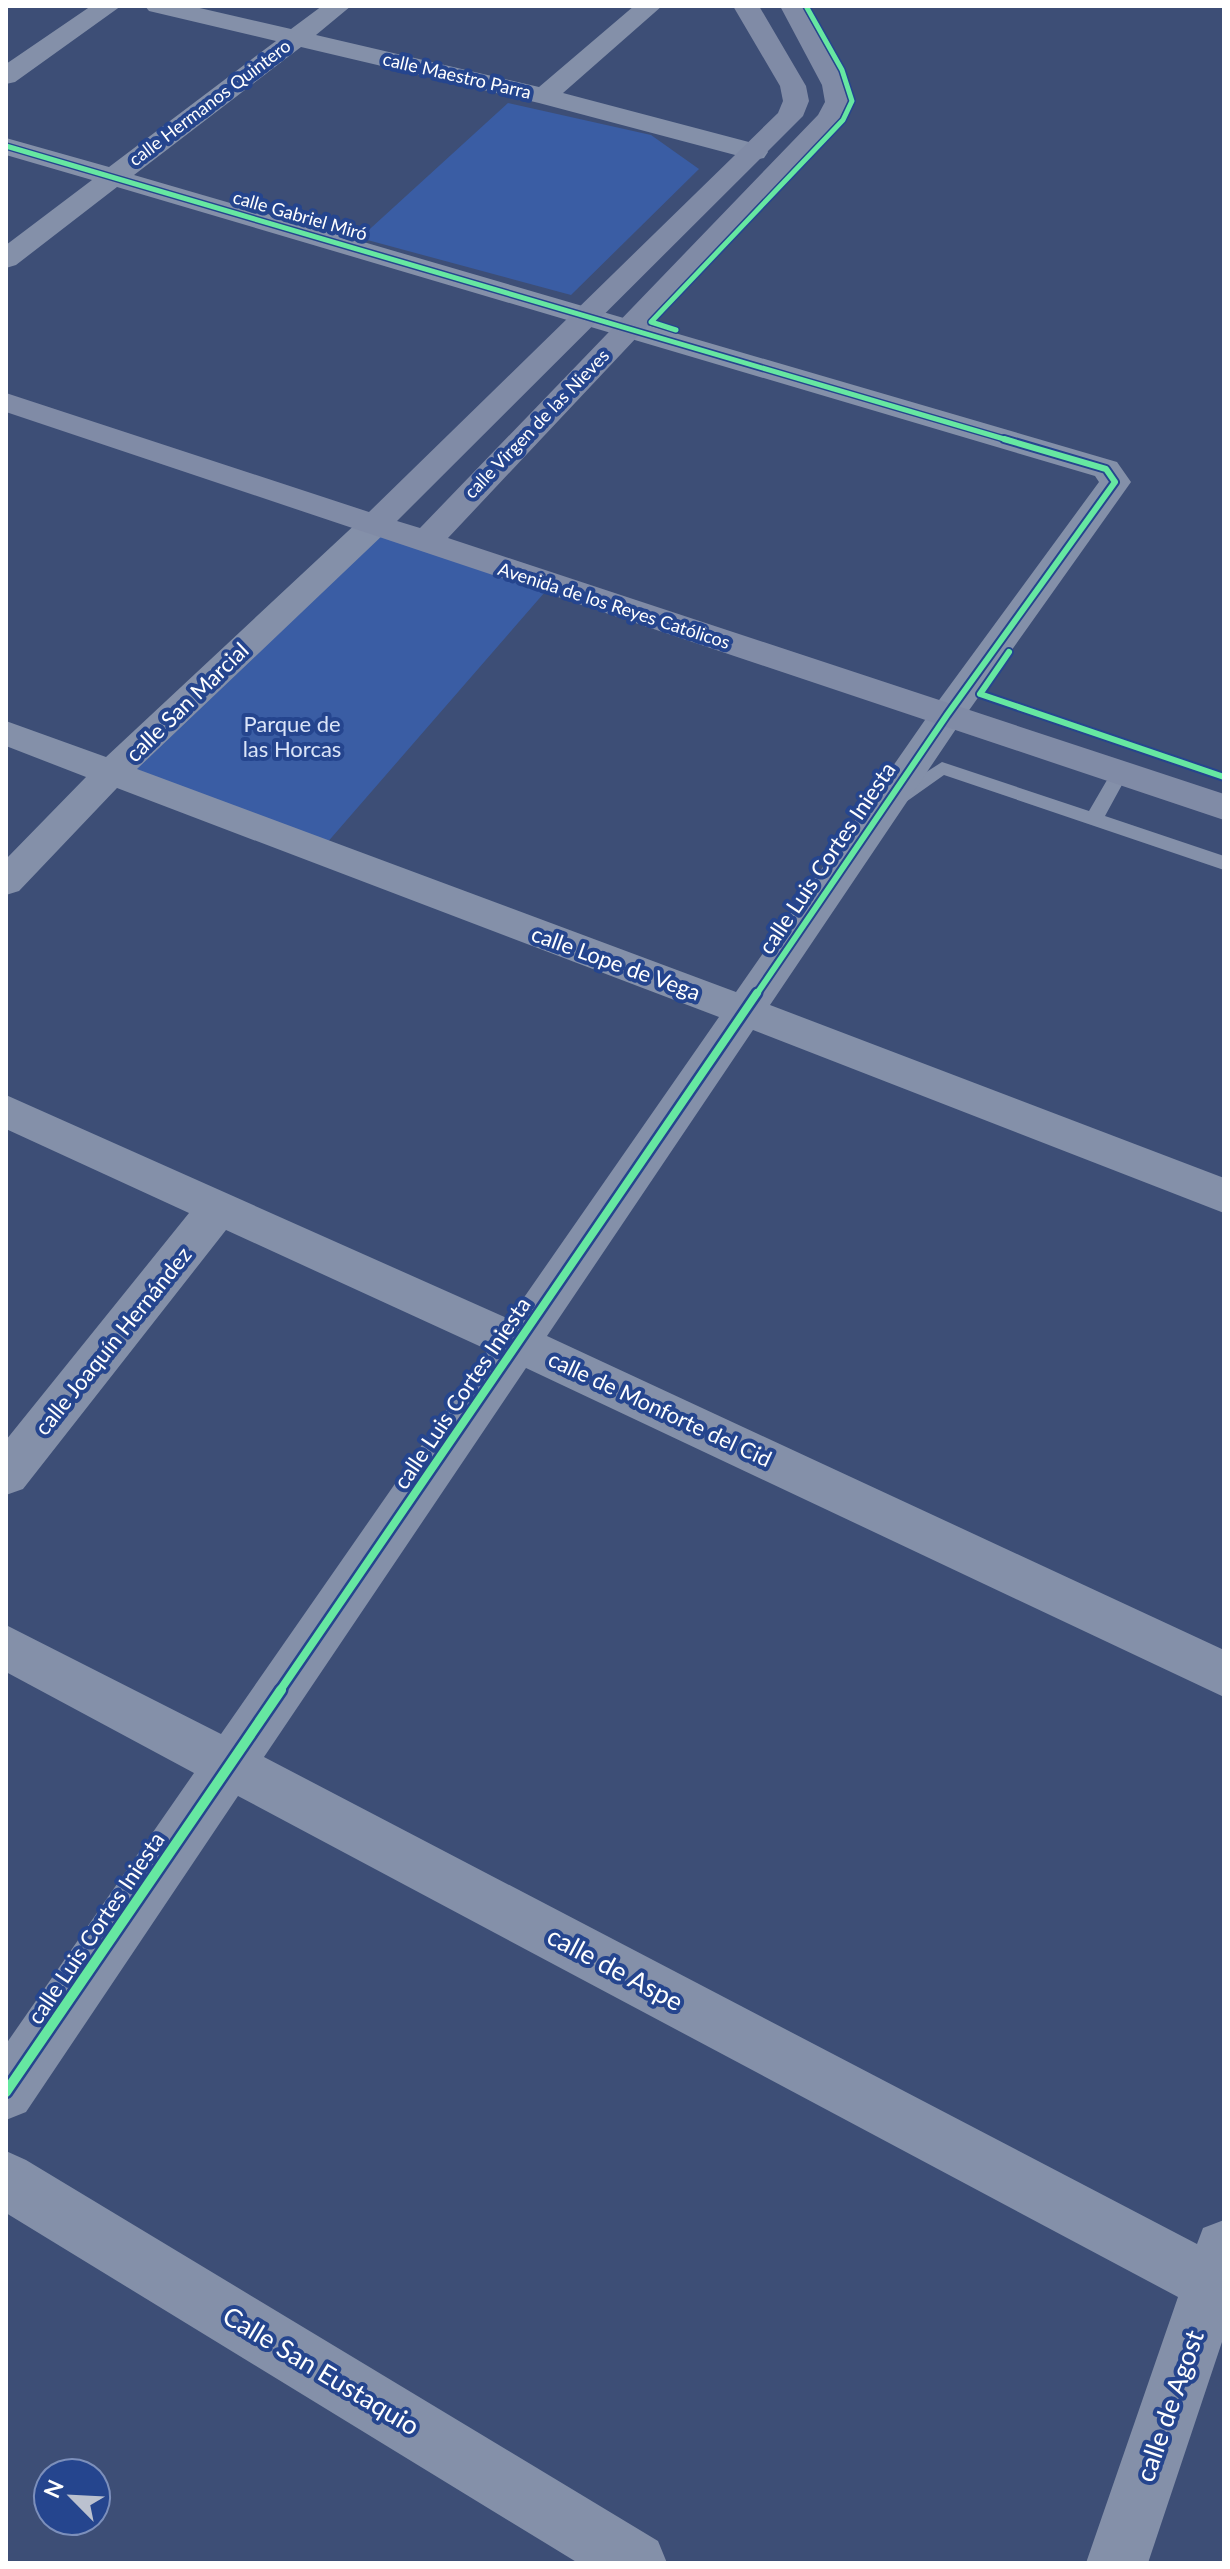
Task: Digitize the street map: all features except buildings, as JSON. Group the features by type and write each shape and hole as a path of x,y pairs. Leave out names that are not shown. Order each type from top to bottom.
{"street":[{"path":"6,76 108,6"},
{"name":"calle Maestro Parra","path":"158,6 544,96 754,152"},
{"name":"calle Hermanos Quintero","path":"6,259 338,6"},
{"path":"544,96 649,6"},
{"name":"calle Virgen de las Nieves","path":"373,526 790,116 796,101 793,86 746,6"},
{"name":"calle Virgen de las Nieves","path":"424,543 830,118 838,102 835,85 793,6"},
{"name":"calle Gabriel Miró","path":"6,146 628,330"},
{"name":"calle Luis Cortes Iniesta","path":"6,2092 947,715 1115,482 1106,469 628,330"},
{"name":"Avenida de los Reyes Católicos","path":"6,402 1224,807"},
{"name":"calle San Marcial","path":"6,882 110,774 373,526"},
{"name":"calle Lope de Vega","path":"6,733 745,1011 1224,1196"},
{"name":"calle de Monforte del Cid","path":"6,1111 518,1343 1224,1674"},
{"name":"calle Joaquín Hernández","path":"6,1475 219,1207"},
{"name":"calle de Aspe","path":"6,1647 229,1766 1220,2274"},
{"name":"Calle San Eustaquio","path":"6,2180 636,2563"},
{"name":"calle de Agost","path":"1117,2563 1220,2274"}],"lane":[{"path":"882,810 942,768 1224,863"},
{"path":"1094,819 1120,772"}],"green space":[{"path":"508,103 651,135 699,169 571,295 360,238"},
{"name":"Parque de las Horcas","path":"373,526 551,585 319,852 110,774"}],"cycle path":[{"path":"676,330 651,322 843,120 852,101 842,70 806,6"},
{"path":"6,146 1106,469 1115,482 947,715 6,2092"},
{"path":"1009,652 980,694 1224,777"}]}
